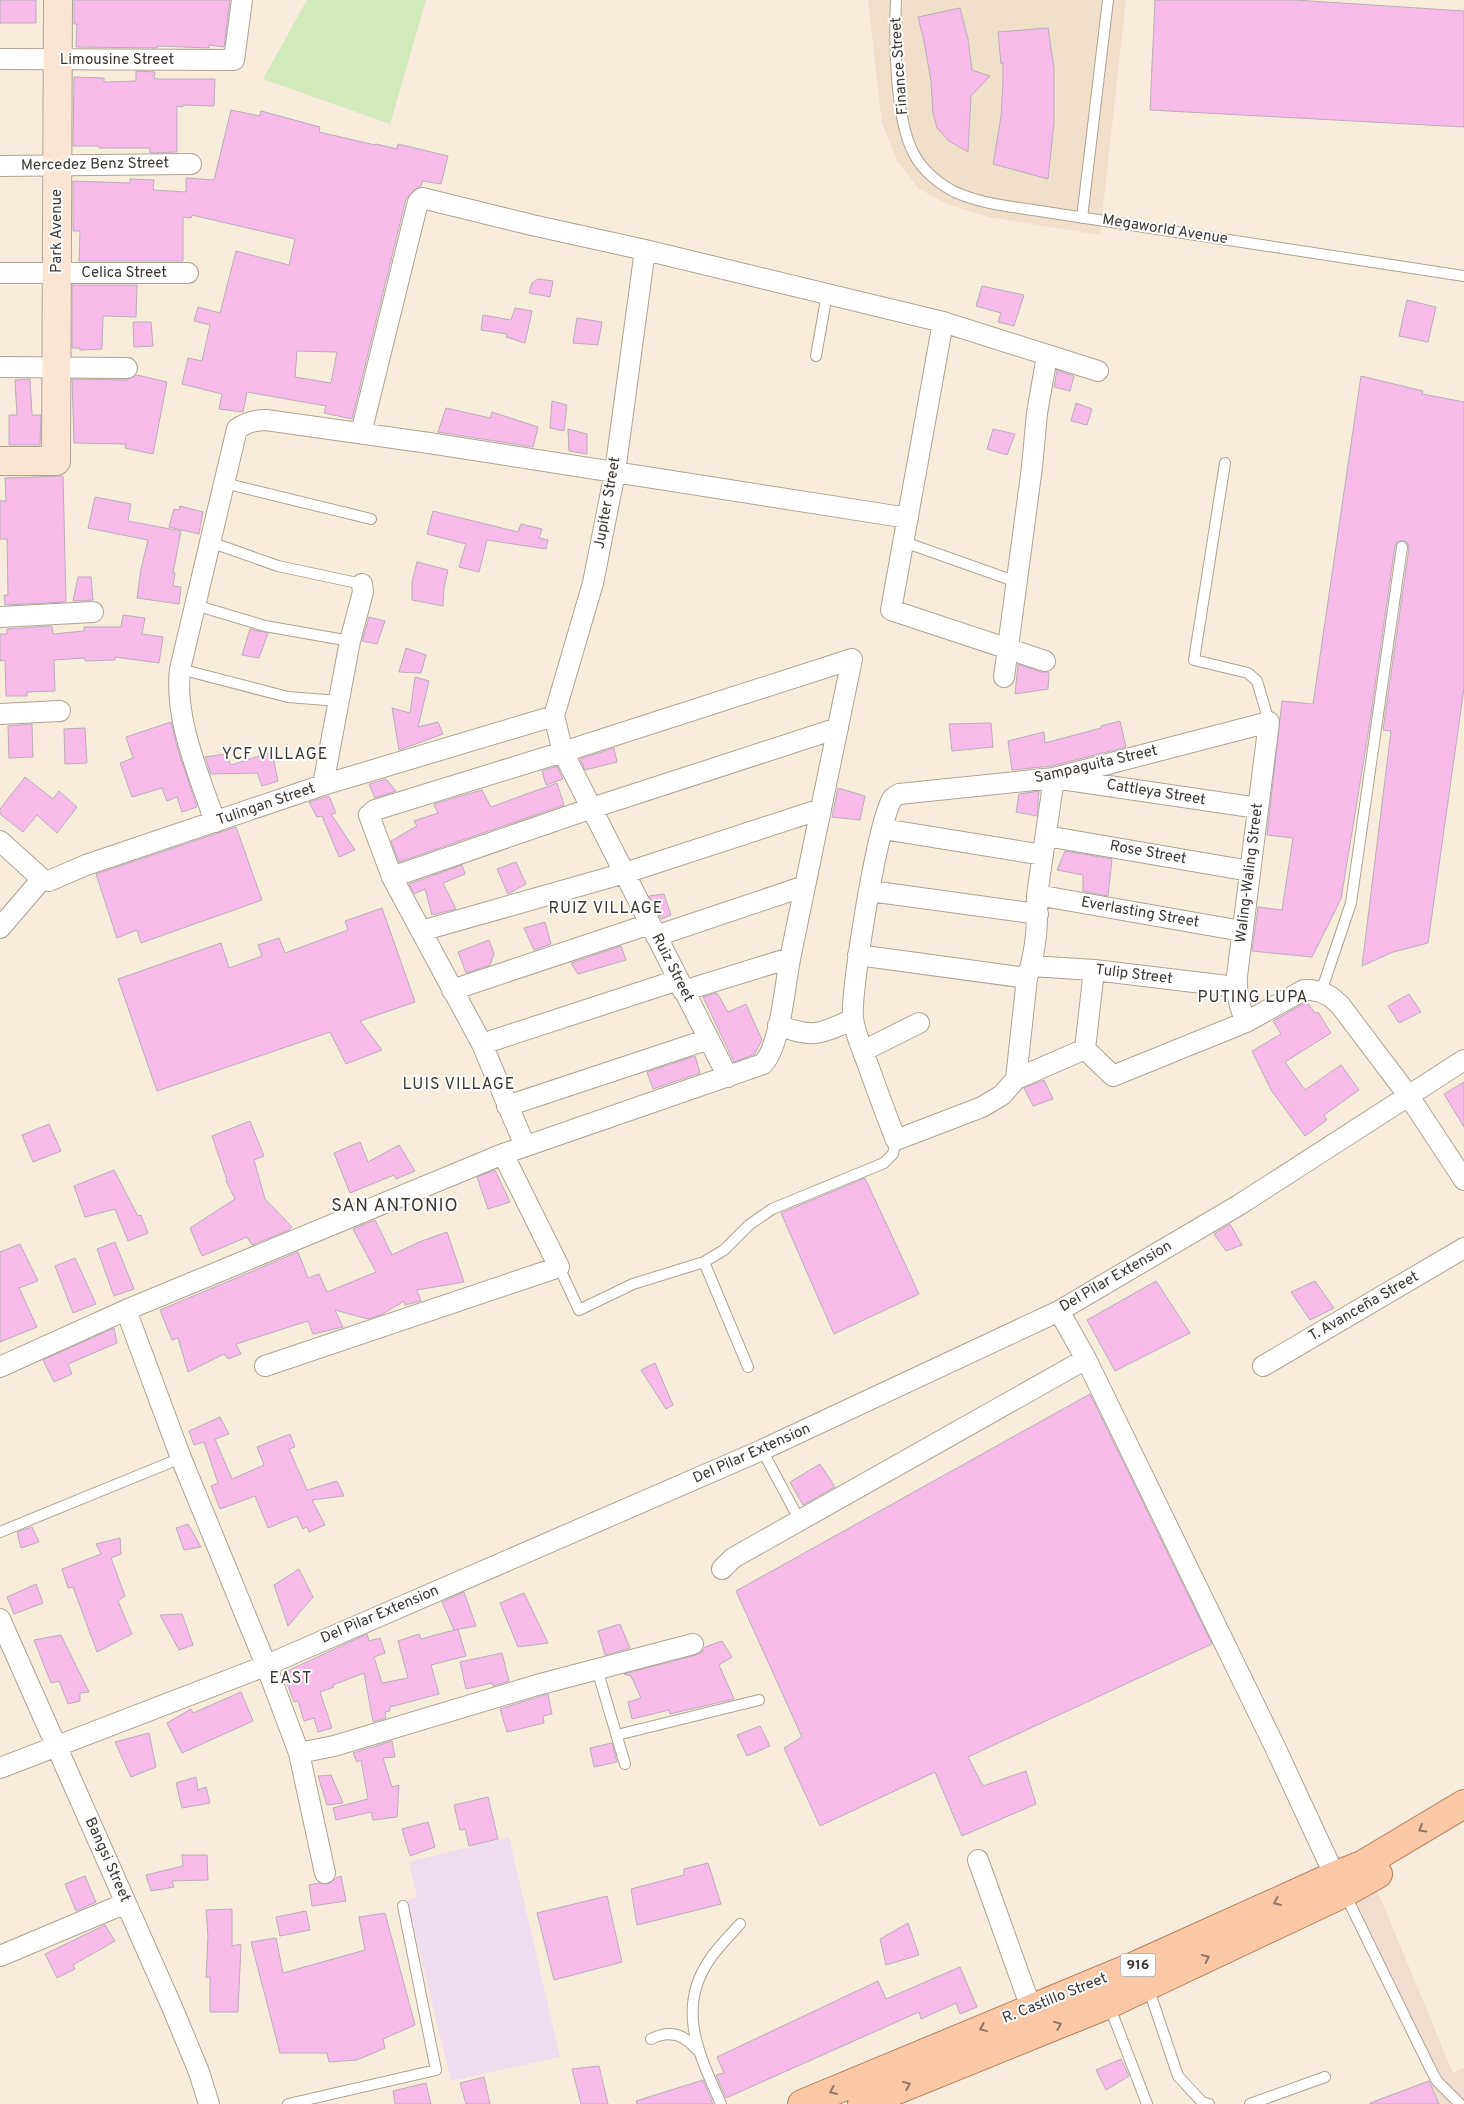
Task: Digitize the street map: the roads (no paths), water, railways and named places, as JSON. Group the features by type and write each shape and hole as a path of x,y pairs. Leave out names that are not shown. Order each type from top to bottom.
{"main road":[{"name":"R. Castillo Street","path":"1339,1884 1362,1865 1464,1804"},
{"name":"R. Castillo Street","path":"871,2092 1031,2008 1143,1975 1464,1826"},
{"name":"R. Castillo Street","path":"802,2104 871,2092 1109,2004 1143,1975"}],"street":[{"name":"Park Avenue","path":"0,461 56,461 58,0"},
{"name":"Limousine Street","path":"0,60 234,60 242,0"},
{"name":"Mercedez Benz Street","path":"0,166 191,164"},
{"path":"361,433 420,198 943,322 1098,371"},
{"name":"Jupiter Street","path":"554,716 590,600 615,472 645,250"},
{"name":"Celica Street","path":"0,273 188,273"},
{"path":"943,322 892,610 1045,661"},
{"path":"1004,677 1037,413 1047,356"},
{"path":"0,367 127,368"},
{"path":"215,822 181,715 177,690 180,669 237,429 243,424 254,420 266,420 361,433 908,518"},
{"path":"323,785 330,739 350,641 363,592 362,584"},
{"path":"0,617 94,612"},
{"path":"0,1367 126,1310 503,1154 764,1064 772,1054 852,659 375,810 369,815 392,877 482,1044 525,1146"},
{"path":"0,714 60,710"},
{"path":"554,716 563,752"},
{"name":"Tulingan Street","path":"42,879 49,881 86,865 323,785 554,716"},
{"name":"Sampaguita Street","path":"883,829 892,799 899,794 1054,778 1269,722"},
{"name":"Waling-Waling Street","path":"1246,1022 1240,1010 1236,987 1269,722"},
{"path":"392,877 592,808 838,728"},
{"name":"Ruiz Street","path":"563,752 728,1077"},
{"path":"1016,1079 1044,845 1054,778"},
{"name":"Cattleya Street","path":"1054,778 1258,808"},
{"path":"421,932 625,873 821,809"},
{"path":"883,829 858,955 853,1019 862,1051 896,1140 982,1107 1002,1095 1016,1079 1085,1049"},
{"name":"Rose Street","path":"883,829 1044,845 1250,871"},
{"path":"0,841 42,879 0,928"},
{"path":"452,990 805,886"},
{"name":"Everlasting Street","path":"870,891 1037,904 1242,931"},
{"name":"Tulip Street","path":"858,955 1029,972 1094,970 1236,987"},
{"path":"482,1044 681,985 790,958"},
{"path":"1085,1049 1094,970"},
{"path":"1085,1049 1113,1076 1246,1022 1294,994 1311,990 1322,992 1340,1005 1408,1095 1464,1180"},
{"path":"778,1025 799,1034 810,1034 829,1030 853,1019"},
{"path":"862,1051 919,1023"},
{"path":"508,1106 709,1040"},
{"name":"Del Pilar Extension","path":"0,1768 266,1665 762,1450 1059,1311 1239,1205 1464,1060"},
{"path":"265,1366 559,1267 503,1154"},
{"name":"T. Avanceña Street","path":"1263,1366 1464,1248"},
{"path":"126,1310 181,1458 266,1665 299,1753 325,1873"},
{"path":"1059,1311 1086,1359 1275,1746 1339,1884"},
{"path":"722,1569 733,1558 1086,1359"},
{"name":"Bangsi Street","path":"0,1619 192,2056 208,2104"},
{"path":"299,1753 334,1746 597,1669 692,1644"},
{"path":"978,1860 1031,2008"},
{"path":"0,1956 126,1903"}],"lane":[{"name":"Finance Street","path":"896,0 895,25 898,77 904,125 914,154 932,176 955,192 993,203 1082,218"},
{"name":"Megaworld Avenue","path":"1108,0 1082,218 1464,276"},
{"path":"816,356 827,294"},
{"path":"1225,463 1194,660 1248,673 1257,681 1269,722"},
{"path":"224,483 371,519"},
{"path":"210,542 278,566 362,584"},
{"path":"904,542 1017,582"},
{"path":"1322,992 1351,903 1402,547"},
{"path":"195,605 265,626 350,641"},
{"path":"180,669 288,697 339,701"},
{"path":"559,1267 579,1310 633,1284 704,1262 724,1250 749,1225 772,1210 884,1163 893,1154 896,1140"},
{"path":"704,1262 748,1366"},
{"path":"762,1450 800,1521"},
{"path":"0,1532 181,1458"},
{"path":"597,1669 625,1764"},
{"path":"617,1735 759,1700"},
{"path":"1339,1884 1431,2070 1438,2081 1460,2104"},
{"path":"288,2104 436,2070 403,1906"},
{"path":"721,2104 699,2053 692,2026 694,1998 700,1976 710,1959 740,1924"},
{"path":"1143,1975 1178,2076 1202,2102 1209,2104"},
{"path":"1109,2004 1147,2104"},
{"path":"652,2039 664,2034 675,2034 687,2039 699,2053"},
{"path":"1250,2104 1325,2077"}],"district":[{"name":"YCF VILLAGE","path":"275,755"},
{"name":"RUIZ VILLAGE","path":"606,909"},
{"name":"PUTING LUPA","path":"1253,998"},
{"name":"LUIS VILLAGE","path":"459,1085"},
{"name":"SAN ANTONIO","path":"395,1206"},
{"name":"EAST","path":"291,1679"}]}
